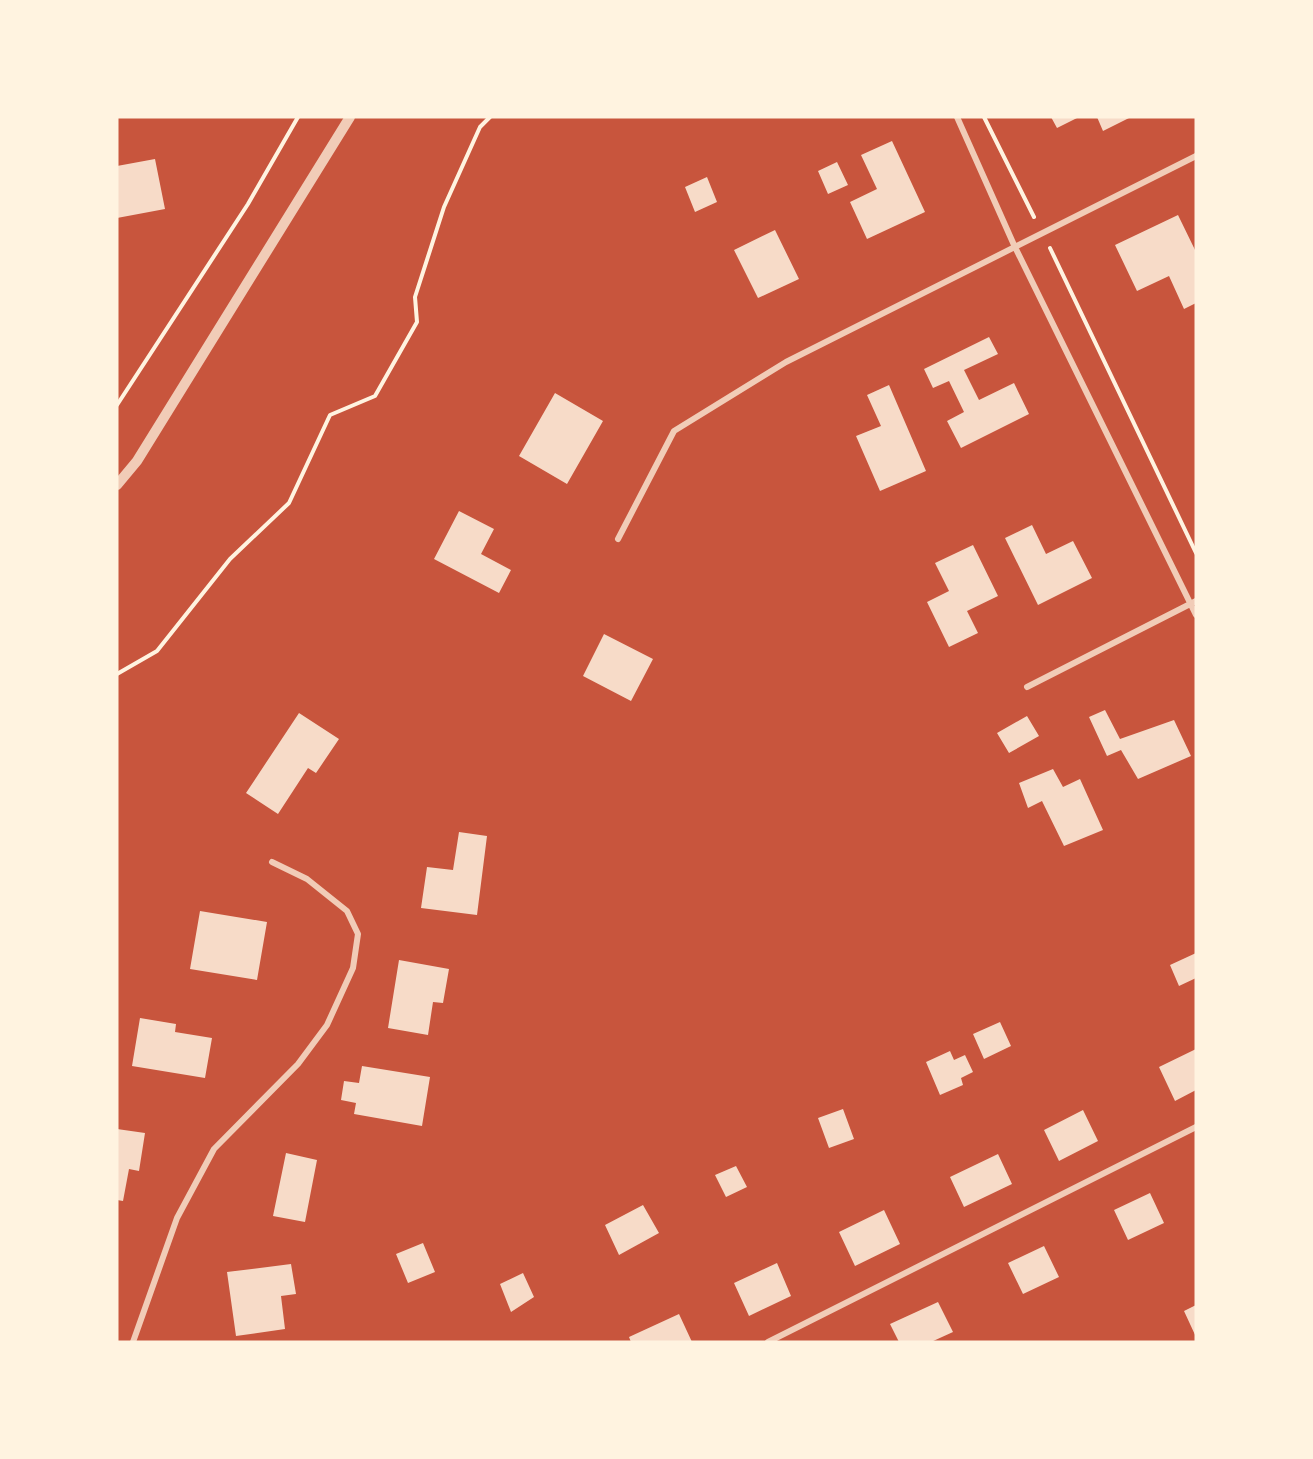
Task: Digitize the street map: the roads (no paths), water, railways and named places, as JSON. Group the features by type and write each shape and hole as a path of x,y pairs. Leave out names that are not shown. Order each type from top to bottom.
{"street":[{"path":"117,485 137,461 350,117"},
{"path":"957,117 1014,245 1193,602 1196,615"},
{"path":"618,539 674,431 786,362 1014,245 1196,156"},
{"path":"1027,687 1193,602"},
{"path":"133,1342 177,1218 214,1149 298,1064 327,1025 353,968 358,934 347,911 308,879 272,862"},
{"path":"768,1342 1196,1127"}]}
